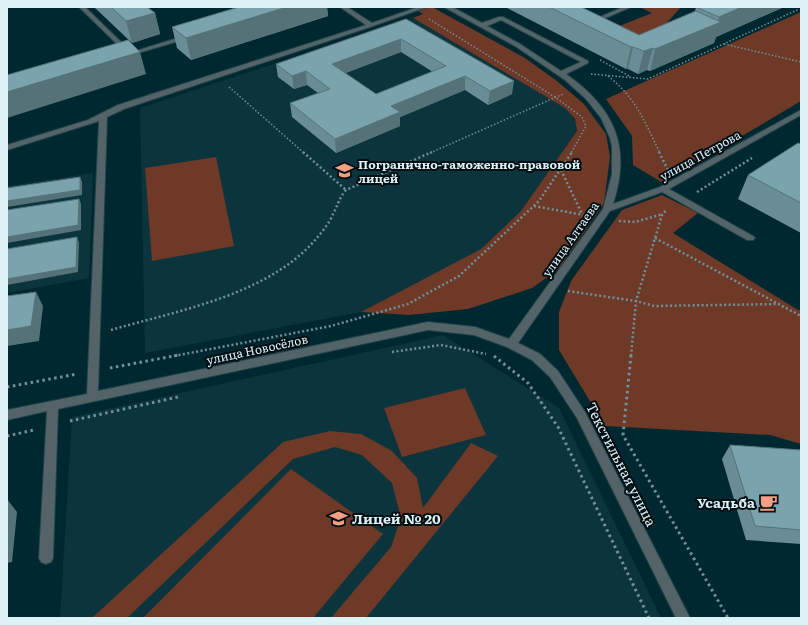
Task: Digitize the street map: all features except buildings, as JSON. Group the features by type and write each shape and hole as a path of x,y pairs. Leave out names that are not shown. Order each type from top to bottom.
{"street":[{"path":"82,7 120,44"},
{"path":"343,7 372,25"},
{"path":"7,148 103,117 121,108 424,7"},
{"name":"улица Алтаева","path":"447,7 564,72 600,111 614,138 617,172 615,188 607,209 511,344"},
{"path":"610,27 592,18 628,7"},
{"path":"481,26 501,18 586,62 564,72"},
{"path":"120,57 196,34"},
{"name":"улица Петрова","path":"607,209 663,189 800,113"},
{"path":"92,397 103,117"},
{"path":"663,189 750,238"},
{"name":"улица Новосёлов","path":"7,415 428,326 475,331 511,344"},
{"name":"Текстильная улица","path":"511,344 536,357 554,374 581,415 683,618"},
{"path":"46,558 53,405"}],"path":[{"path":"564,72 648,79 797,10 797,7"},
{"path":"7,387 331,326 408,304 459,276 539,201 560,170 586,126 582,117 555,97 414,10"},
{"path":"724,44 801,62"},
{"path":"603,62 608,60"},
{"path":"216,76 346,190"},
{"path":"608,76 624,88 634,102 663,162 676,182"},
{"path":"95,334 237,293 285,268 316,239 333,215 339,198 346,190 555,97"},
{"path":"560,170 582,214"},
{"path":"678,198 662,215 636,301 623,435 728,618"},
{"path":"655,238 801,316"},
{"path":"550,289 636,301 654,306 780,304"},
{"path":"386,352 441,345 493,355 528,382 558,427 649,618"},
{"path":"7,436 184,396"}],"shaded area":[{"path":"411,7 432,7 525,58 557,81 584,104 606,134 610,157 604,203 559,269 532,288 468,309 409,315 361,312 481,249 521,211 577,131 575,119 565,108 413,18 423,14"},
{"path":"640,7 681,7 664,26 637,37 617,27 652,13"},
{"path":"801,12 801,101 663,183 633,165 632,136 606,99"},
{"name":"Погранично-таможенно-правовой лицей","path":"413,18 565,108 575,120 577,131 521,211 481,249 361,312 145,353 140,108"},
{"path":"216,157 234,246 152,261 145,168"},
{"path":"93,173 89,278 7,293 7,186"},
{"path":"662,195 698,213 673,233 798,310 801,310 801,444 770,435 605,426 559,350 559,312 571,281 622,210"},
{"name":"Лицей № 20","path":"443,335 559,408 661,618 60,618 72,417"},
{"path":"465,388 486,435 402,457 384,408"},
{"path":"330,431 361,434 392,451 417,478 423,508 471,443 498,456 366,618 331,618 391,547 401,518 392,483 362,455 335,447 293,459 127,618 92,618 283,442"},
{"path":"291,469 383,534 313,618 143,618"}],"place":[{"name":"Погранично-таможенно-правовой лицей","path":"345,171"},
{"name":"Усадьба","path":"768,502"},
{"name":"Лицей № 20","path":"339,518"}]}
